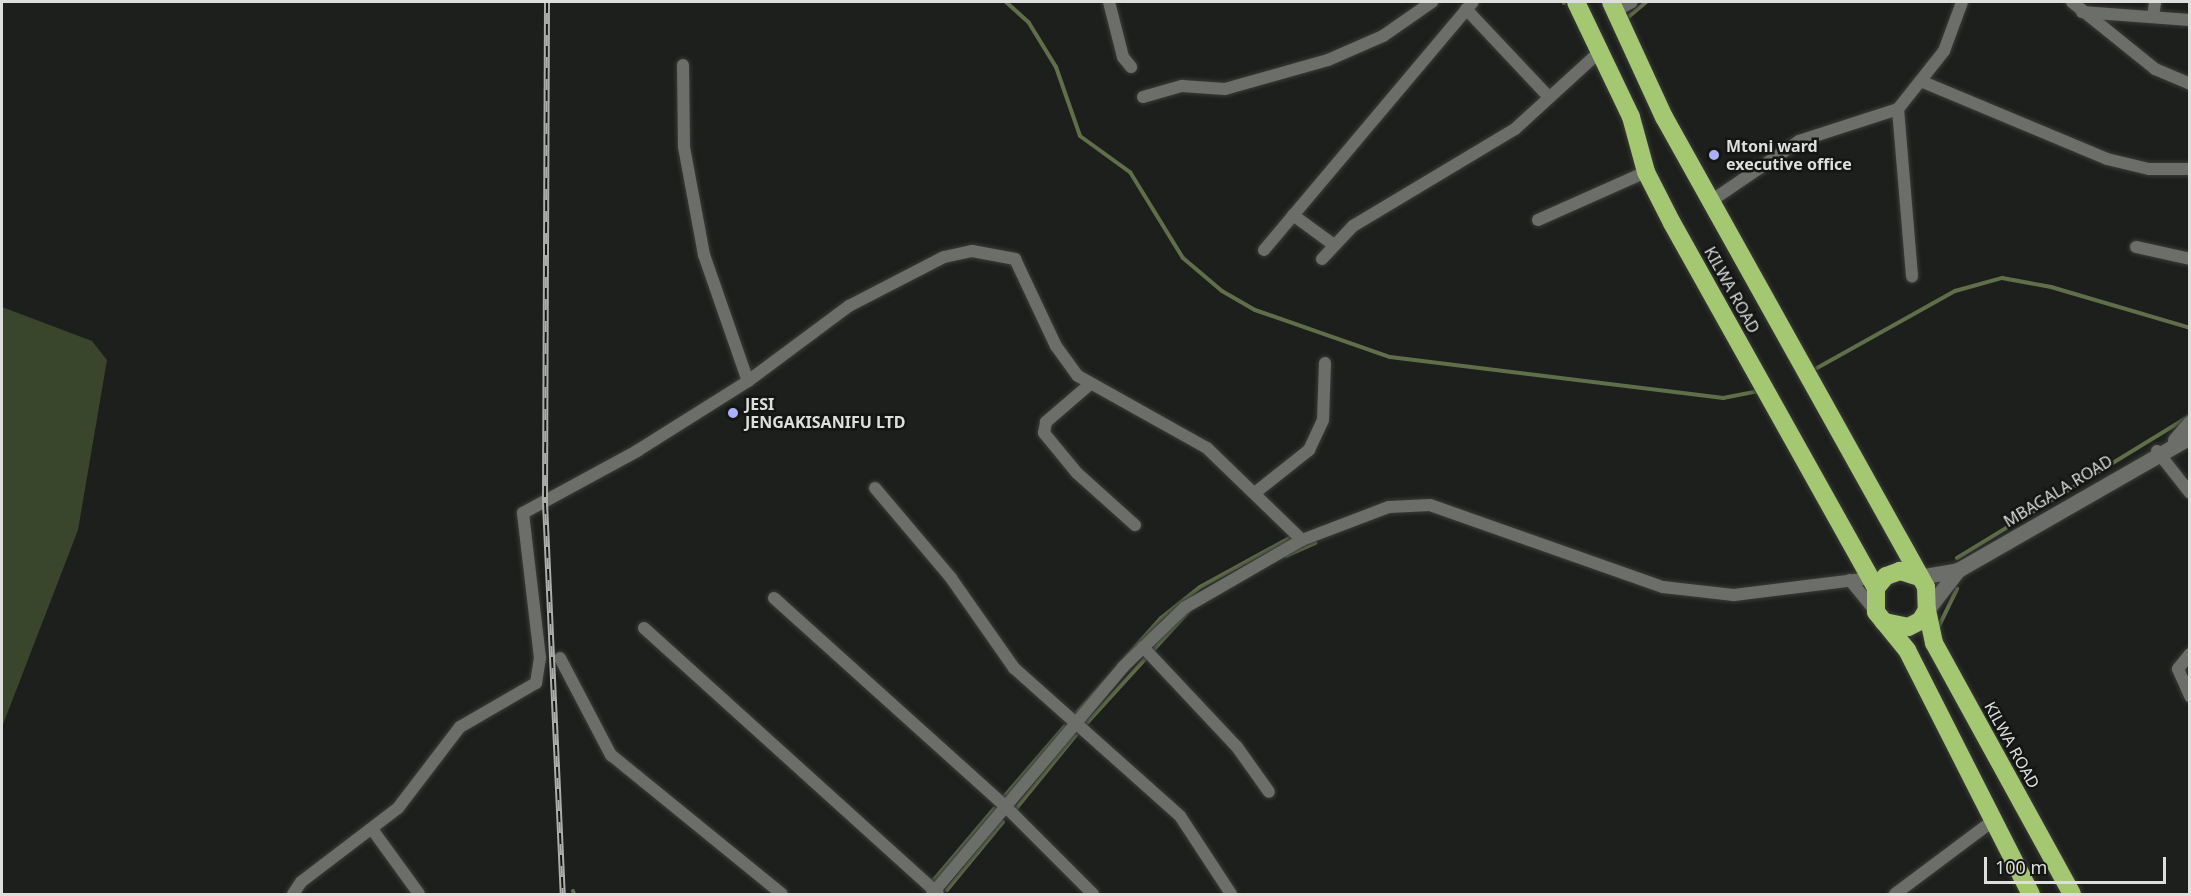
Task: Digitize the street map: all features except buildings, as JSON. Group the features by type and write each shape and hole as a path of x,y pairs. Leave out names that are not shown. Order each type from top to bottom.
{"highway":[{"name":"KILWA ROAD","path":"1576,2 1596,54 1631,117 1646,172 1873,583"},
{"name":"KILWA ROAD","path":"1613,6 1664,117 1714,199 1919,577"},
{"path":"1880,617 1908,627 1927,610 1929,598 1919,577 1892,573 1873,583 1880,617 1907,650 2031,894"},
{"name":"KILWA ROAD","path":"1927,610 1934,643 2072,894"}],"street":[{"path":"1109,2 1123,57 1131,67"},
{"path":"1143,97 1182,86 1225,89 1328,60 1383,36 1432,2"},
{"path":"1613,6 1632,2"},
{"path":"1714,199 1799,141 1898,109 1923,82 1944,51 1962,2"},
{"path":"2072,2 2155,69 2190,84"},
{"path":"2153,17 2155,2"},
{"path":"1264,250 1469,4 1549,97"},
{"path":"2082,12 2190,20"},
{"path":"1322,259 1334,245 1368,217 1500,140 1596,54"},
{"path":"682,65 684,147 704,255 748,381"},
{"path":"1923,82 2108,159 2149,169 2190,169"},
{"path":"1898,109 1912,276"},
{"path":"1538,220 1646,172"},
{"path":"1293,214 1334,245"},
{"path":"2136,247 2190,259"},
{"path":"293,894 300,882 372,830 398,808 460,728 536,683 538,640 521,515 593,479 748,381 858,300 918,267 972,250 1015,259 1056,346 1089,385 1190,437 1257,492 1302,540"},
{"path":"1257,492 1309,450 1323,420 1325,363"},
{"path":"1089,385 1046,422 1044,433 1077,473 1135,525"},
{"name":"MBAGALA ROAD","path":"1919,577 1958,570 2157,451 2182,439 2190,423"},
{"path":"2157,451 2190,493"},
{"path":"875,488 951,578 1014,668 1180,816 1231,894"},
{"path":"644,628 935,893 1143,647 1205,592 1302,540 1389,507 1430,505 1664,587 1734,595 1850,580 1873,583"},
{"name":"MBAGALA ROAD","path":"1927,610 1958,570"},
{"path":"1850,580 1880,617"},
{"path":"774,598 1006,807 1094,894"},
{"path":"1143,647 1237,747 1269,792"},
{"path":"2190,654 2178,669 2190,696"},
{"path":"560,658 611,755 782,894"},
{"path":"1895,894 1994,820"},
{"path":"372,830 419,894"}],"green space":[{"path":"2,307 92,341 107,360 78,530 2,727"}],"waterway":[{"path":"1006,2 1029,23 1056,67 1080,136 1130,172 1183,258 1222,291 1255,310 1390,357 1723,398 1758,391"},
{"path":"1626,19 1646,2"},
{"path":"1817,368 1955,291 2002,278 2051,287 2190,328"},
{"path":"1957,558 2190,416"},
{"path":"1073,717 1161,618 1200,587 1293,536"},
{"path":"1286,556 1315,543"},
{"path":"1937,630 1957,589"},
{"path":"1086,724 1189,611"},
{"path":"1002,799 1065,726"},
{"path":"1014,811 1076,735"},
{"path":"932,882 994,809"},
{"path":"947,890 1003,822"}],"railway":[{"path":"547,2 545,503 563,894"}],"place":[{"name":"Mtoni ward executive office","path":"1714,155"},
{"name":"JESI JENGAKISANIFU LTD","path":"733,413"}]}
